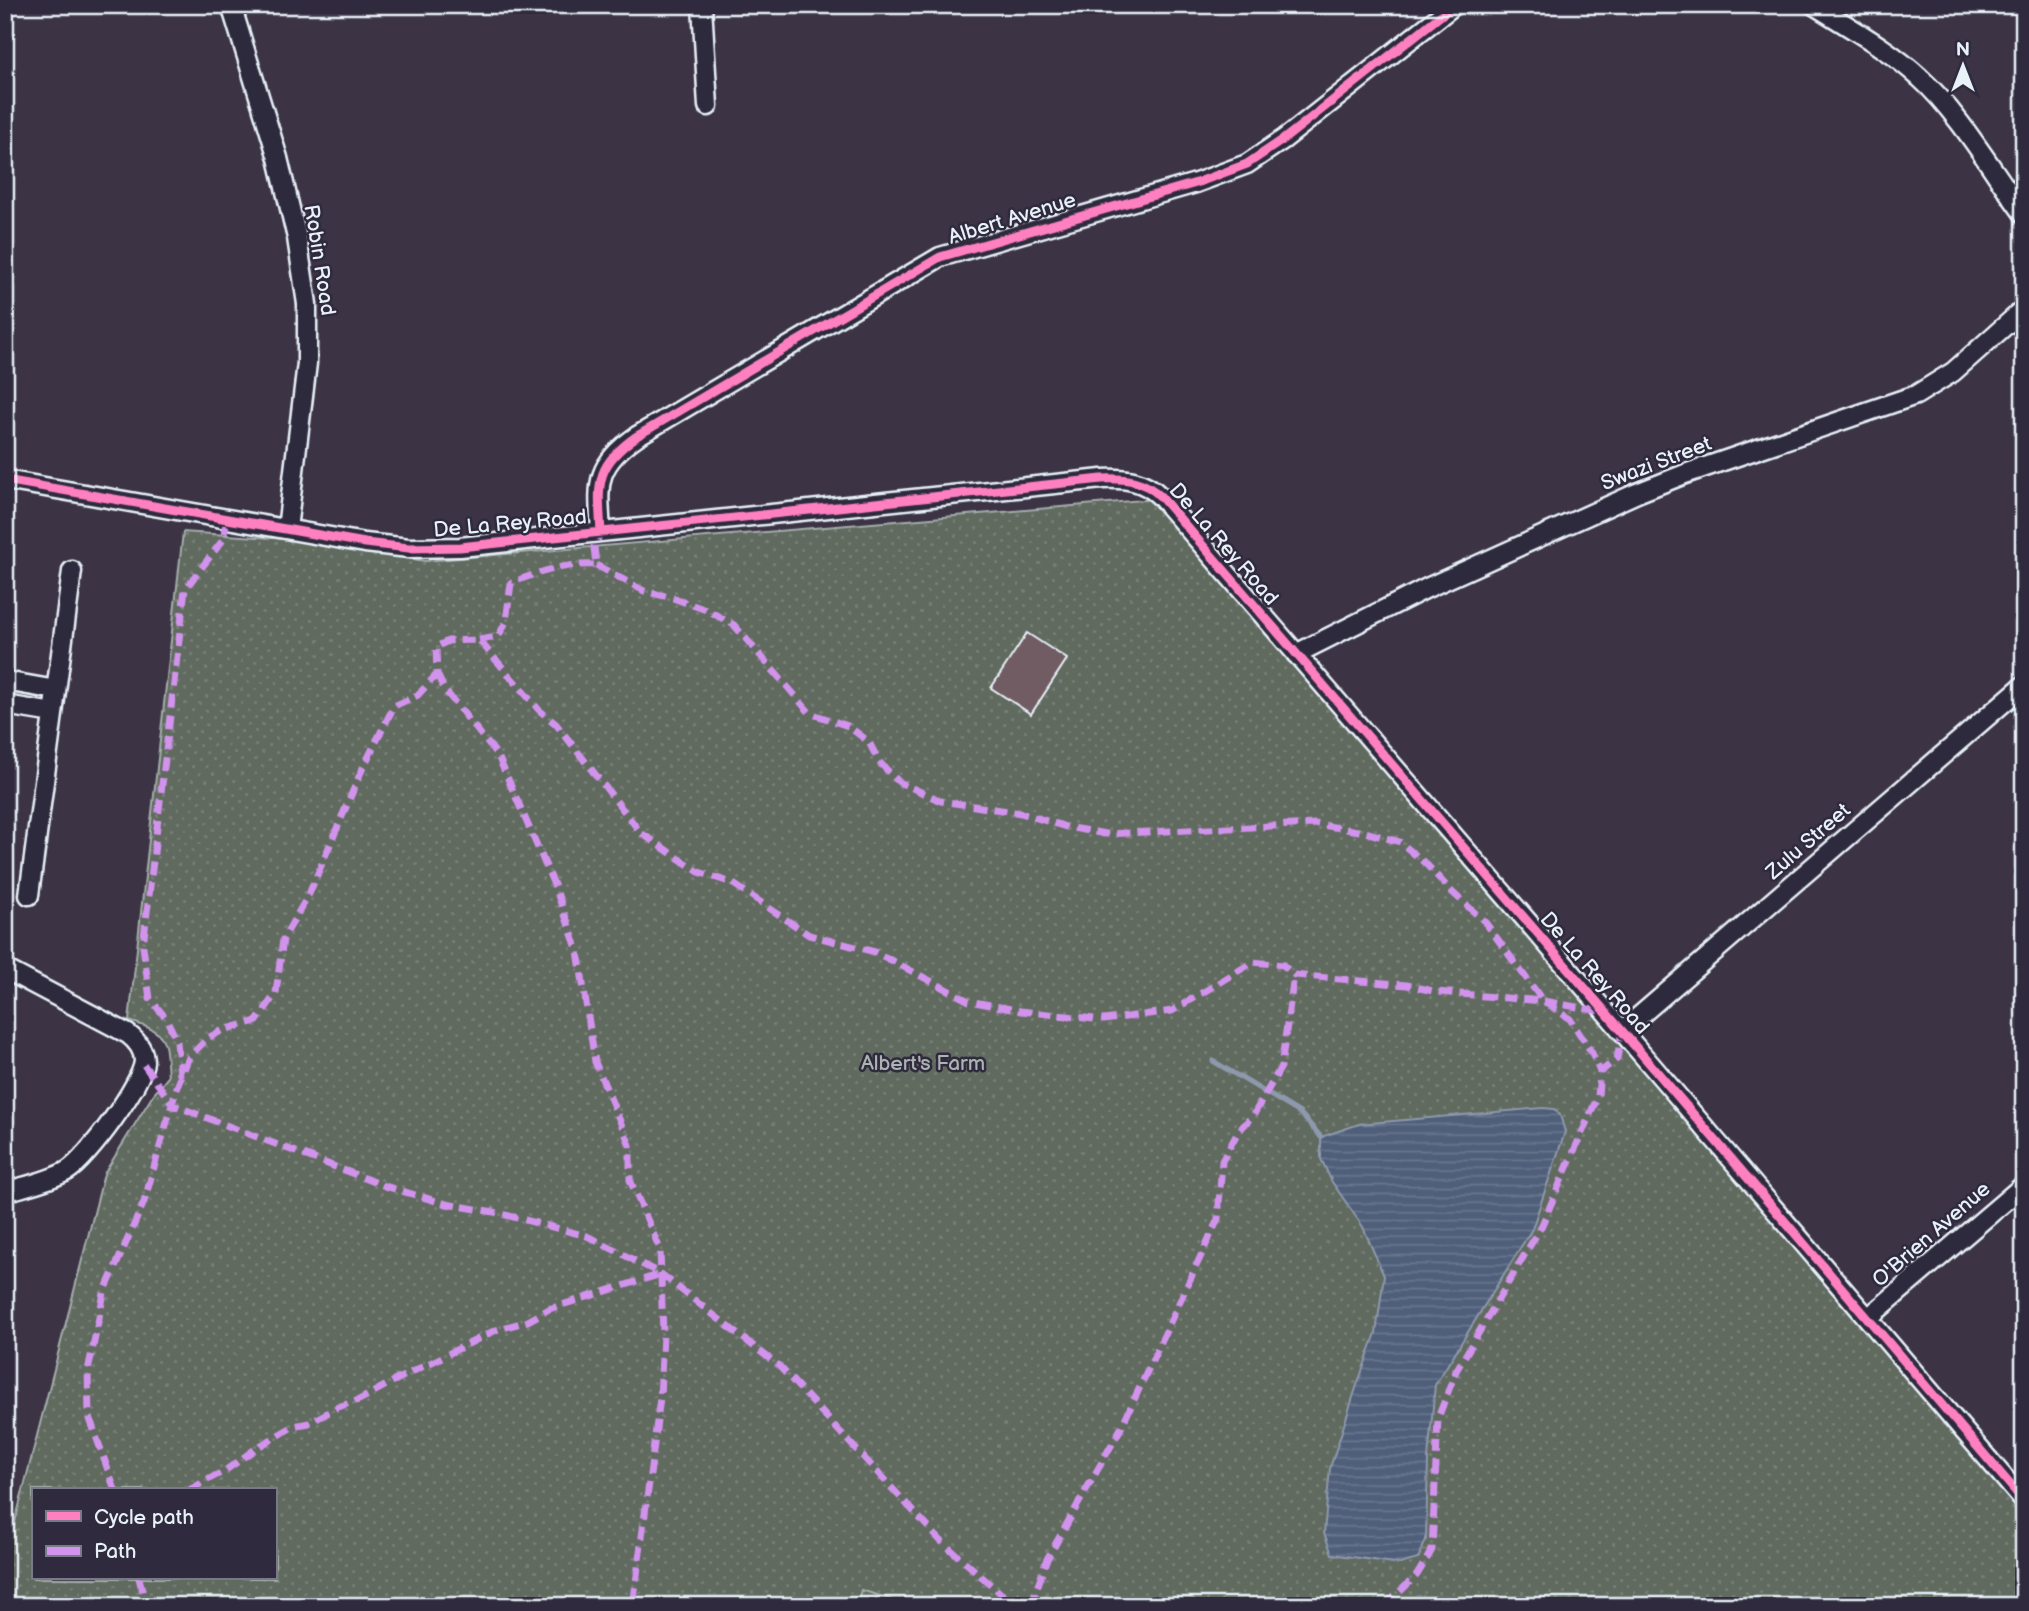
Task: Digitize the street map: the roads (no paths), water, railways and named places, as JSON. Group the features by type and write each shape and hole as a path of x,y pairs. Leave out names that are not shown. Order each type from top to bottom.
{"street":[{"name":"Robin Road","path":"231,5 278,158 301,261 307,304 307,363 287,529"},
{"path":"702,5 708,106"},
{"name":"Albert Avenue","path":"601,532 600,481 606,463 637,436 940,257 1196,183 1247,164 1284,139 1454,5"},
{"path":"1814,5 1901,61 1921,78 1939,97 2024,214"},
{"name":"Swazi Street","path":"1296,654 1427,588 1637,493 1696,470 1916,396 1953,372 2024,309"},
{"name":"De La Rey Road","path":"5,480 365,543 409,548 460,547 1102,479 1132,479 1144,484 1161,497 2024,1501"},
{"path":"29,895 72,571"},
{"path":"53,713 10,706 12,682 56,690"},
{"name":"Zulu Street","path":"1622,1031 2024,685"},
{"path":"5,969 128,1034 143,1051 144,1065 118,1112 76,1164 57,1175 5,1192"},
{"name":"O'Brien Avenue","path":"1868,1318 2024,1185"}],"water":[{"path":"1554,1109 1560,1115 1565,1132 1532,1229 1435,1385 1428,1459 1426,1540 1418,1559 1400,1564 1332,1554 1324,1533 1330,1468 1376,1333 1384,1276 1363,1227 1332,1182 1321,1159 1321,1137 1359,1124"}],"waterway":[{"path":"1213,1061 1300,1113 1321,1137"}],"park label":[{"name":"Albert's Farm","path":"923,1063"}]}
